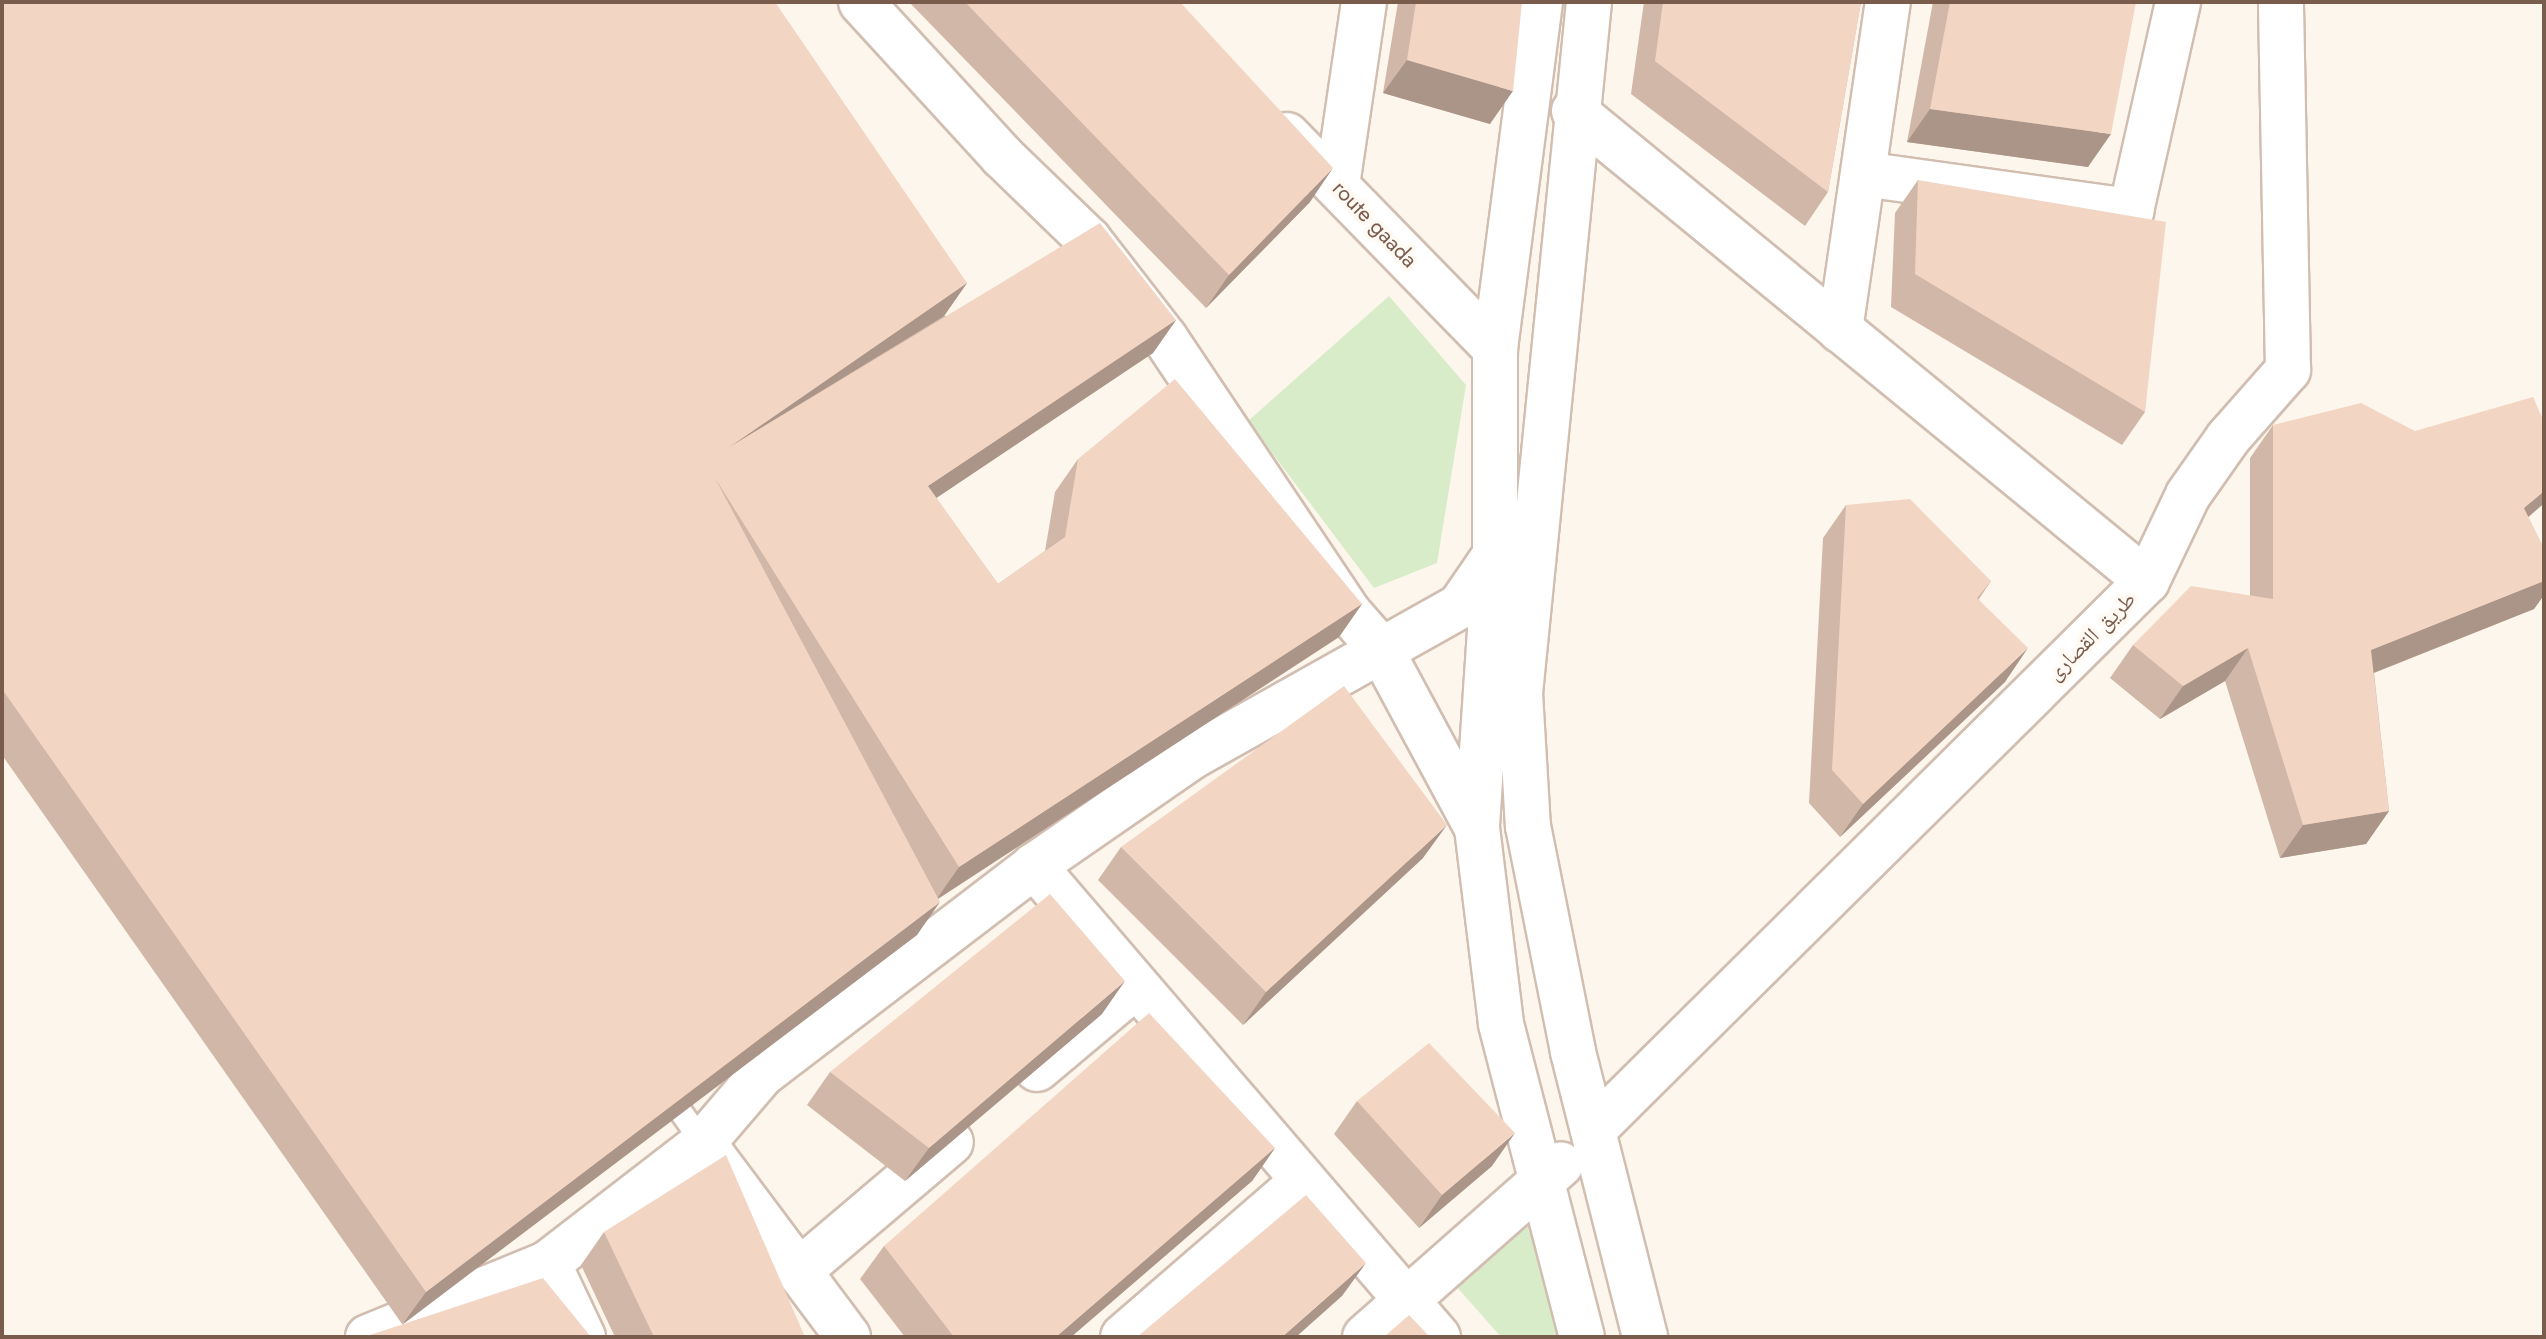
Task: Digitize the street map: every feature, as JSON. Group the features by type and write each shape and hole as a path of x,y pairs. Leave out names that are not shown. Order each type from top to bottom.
{"street":[{"path":"861,2 1002,156 1089,240 1172,348 1350,614 1380,648 1477,828"},
{"path":"1337,185 1364,2"},
{"path":"1540,2 1495,348 1495,555 1503,723 1593,1130 1645,1337"},
{"path":"1582,1337 1501,1024 1477,828 1503,723 1520,693 1574,111 1589,2"},
{"path":"1840,330 1888,2"},
{"path":"1863,174 2131,211 2178,2"},
{"name":"طريق القصارى","path":"1365,1337 1542,1183 2147,581 2188,495 2228,438 2288,370 2281,2"},
{"name":"route gaada","path":"1260,109 1495,348"},
{"path":"1574,111 2147,581"},
{"path":"1495,348 1553,343"},
{"path":"368,1337 548,1263 703,1143 761,1075 1034,866 1193,756 1380,648 1460,606 1495,555"},
{"path":"1034,866 1438,1337"},
{"path":"799,1271 1136,986"},
{"path":"703,1143 848,1337"},
{"path":"1123,1337 1303,1181"},
{"path":"548,1263 583,1337"}],"lane":[{"path":"648,1065 703,1143"}],"green space":[{"path":"1389,296 1466,385 1437,563 1374,588 1248,421"},
{"path":"1549,1209 1571,1337 1501,1337 1456,1286"}],"building":[{"path":"2,2 775,2 967,283 728,448 1100,223 1176,320 928,486 998,584 1065,537 1078,459 1175,379 1362,604 959,867 715,478 940,902 426,1292 2,689"},
{"path":"965,2 1180,2 1333,168 1229,275"},
{"path":"1416,2 1522,2 1513,91 1407,60"},
{"path":"1663,2 1861,2 1828,192 1655,61"},
{"path":"1950,2 2136,2 2111,134 1930,109"},
{"path":"1918,180 2166,222 2145,412 1915,274"},
{"path":"2533,397 2544,422 2544,491 2524,508 2544,549 2544,581 2371,650 2389,811 2303,825 2248,648 2183,686 2133,645 2191,586 2273,599 2273,425 2361,403 2415,431"},
{"path":"1910,499 1991,581 1977,598 2028,648 1863,804 1832,770 1846,505"},
{"path":"1344,686 1447,825 1266,992 1121,847"},
{"path":"1050,894 1125,981 929,1148 830,1072"},
{"path":"1149,1013 1275,1148 1056,1337 954,1337 884,1246"},
{"path":"1429,1043 1515,1133 1442,1195 1357,1101"},
{"path":"726,1155 805,1337 654,1337 604,1232"},
{"path":"1306,1195 1366,1263 1282,1337 1137,1337"},
{"path":"543,1278 591,1337 364,1337"},
{"path":"1409,1315 1430,1337 1384,1337"}]}
